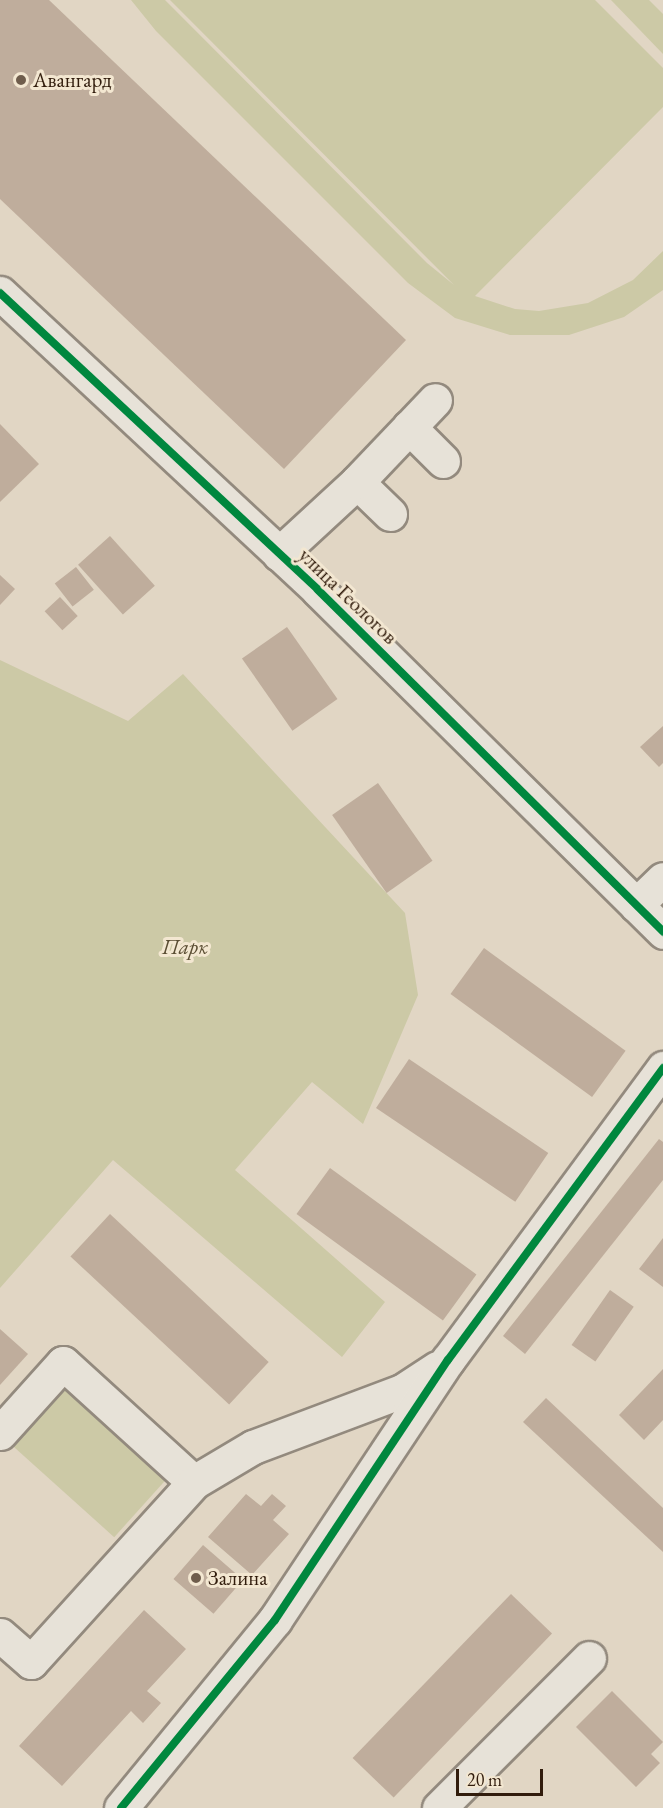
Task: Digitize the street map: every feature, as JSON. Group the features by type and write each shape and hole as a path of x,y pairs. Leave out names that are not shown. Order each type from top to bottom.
{"street":[{"name":"улица Геологов","path":"0,293 279,554 663,932"},
{"path":"279,554 357,482 435,400"},
{"path":"409,427 442,461"},
{"path":"357,482 390,514"},
{"path":"636,905 663,879"},
{"path":"121,1808 275,1620 448,1360 663,1068"},
{"path":"0,1635 31,1662 195,1482 253,1447 402,1391 448,1360"},
{"path":"0,1433 63,1363 195,1482"},
{"path":"439,1808 589,1658"}],"green space":[{"path":"131,0 165,0 427,263 454,285 170,0 595,0 663,68 663,107 475,296 515,309 539,311 588,303 633,280 663,251 663,290 624,317 569,335 510,335 455,318 408,283 156,31"},
{"path":"611,0 649,0 663,14 663,54"},
{"name":"Парк","path":"0,660 128,721 183,674 405,913 418,995 363,1124 312,1082 235,1170 385,1302 342,1357 113,1160 0,1288"},
{"path":"70,1383 171,1474 114,1537 13,1446"}],"building":[{"name":"Авангард","path":"0,0 49,0 406,340 284,469 0,199"},
{"path":"0,424 39,464 0,502"},
{"path":"110,536 155,586 123,615 78,565"},
{"path":"76,567 94,590 73,606 55,584"},
{"path":"0,575 15,589 0,605"},
{"path":"60,597 78,616 62,630 45,611"},
{"path":"287,627 337,699 292,731 242,659"},
{"path":"663,726 663,763 659,767 640,747"},
{"path":"378,783 432,861 387,893 332,815"},
{"path":"484,948 626,1051 592,1097 450,994"},
{"path":"409,1059 548,1153 515,1202 376,1108"},
{"path":"659,1139 663,1142 663,1180 525,1354 503,1336"},
{"path":"330,1168 476,1274 443,1321 296,1214"},
{"path":"110,1214 269,1362 229,1404 70,1256"},
{"path":"663,1238 663,1287 639,1269"},
{"path":"610,1290 634,1307 595,1362 572,1345"},
{"path":"0,1329 28,1354 0,1385"},
{"path":"663,1369 663,1420 644,1440 619,1415"},
{"path":"546,1398 663,1508 663,1552 523,1422"},
{"path":"246,1494 261,1506 272,1494 286,1506 273,1520 289,1534 252,1575 208,1537"},
{"path":"203,1545 243,1580 213,1614 173,1579"},
{"path":"511,1594 552,1634 394,1798 353,1758"},
{"path":"144,1610 186,1649 147,1691 161,1703 143,1723 131,1711 62,1786 19,1746"},
{"path":"612,1691 663,1742 651,1754 660,1763 636,1787 576,1727"}],"cycle path":[{"path":"0,293 318,590 663,932"},
{"path":"121,1808 275,1620 448,1360 663,1068"}],"place":[{"name":"Авангард","path":"21,80"},
{"name":"Залина","path":"196,1578"}]}
